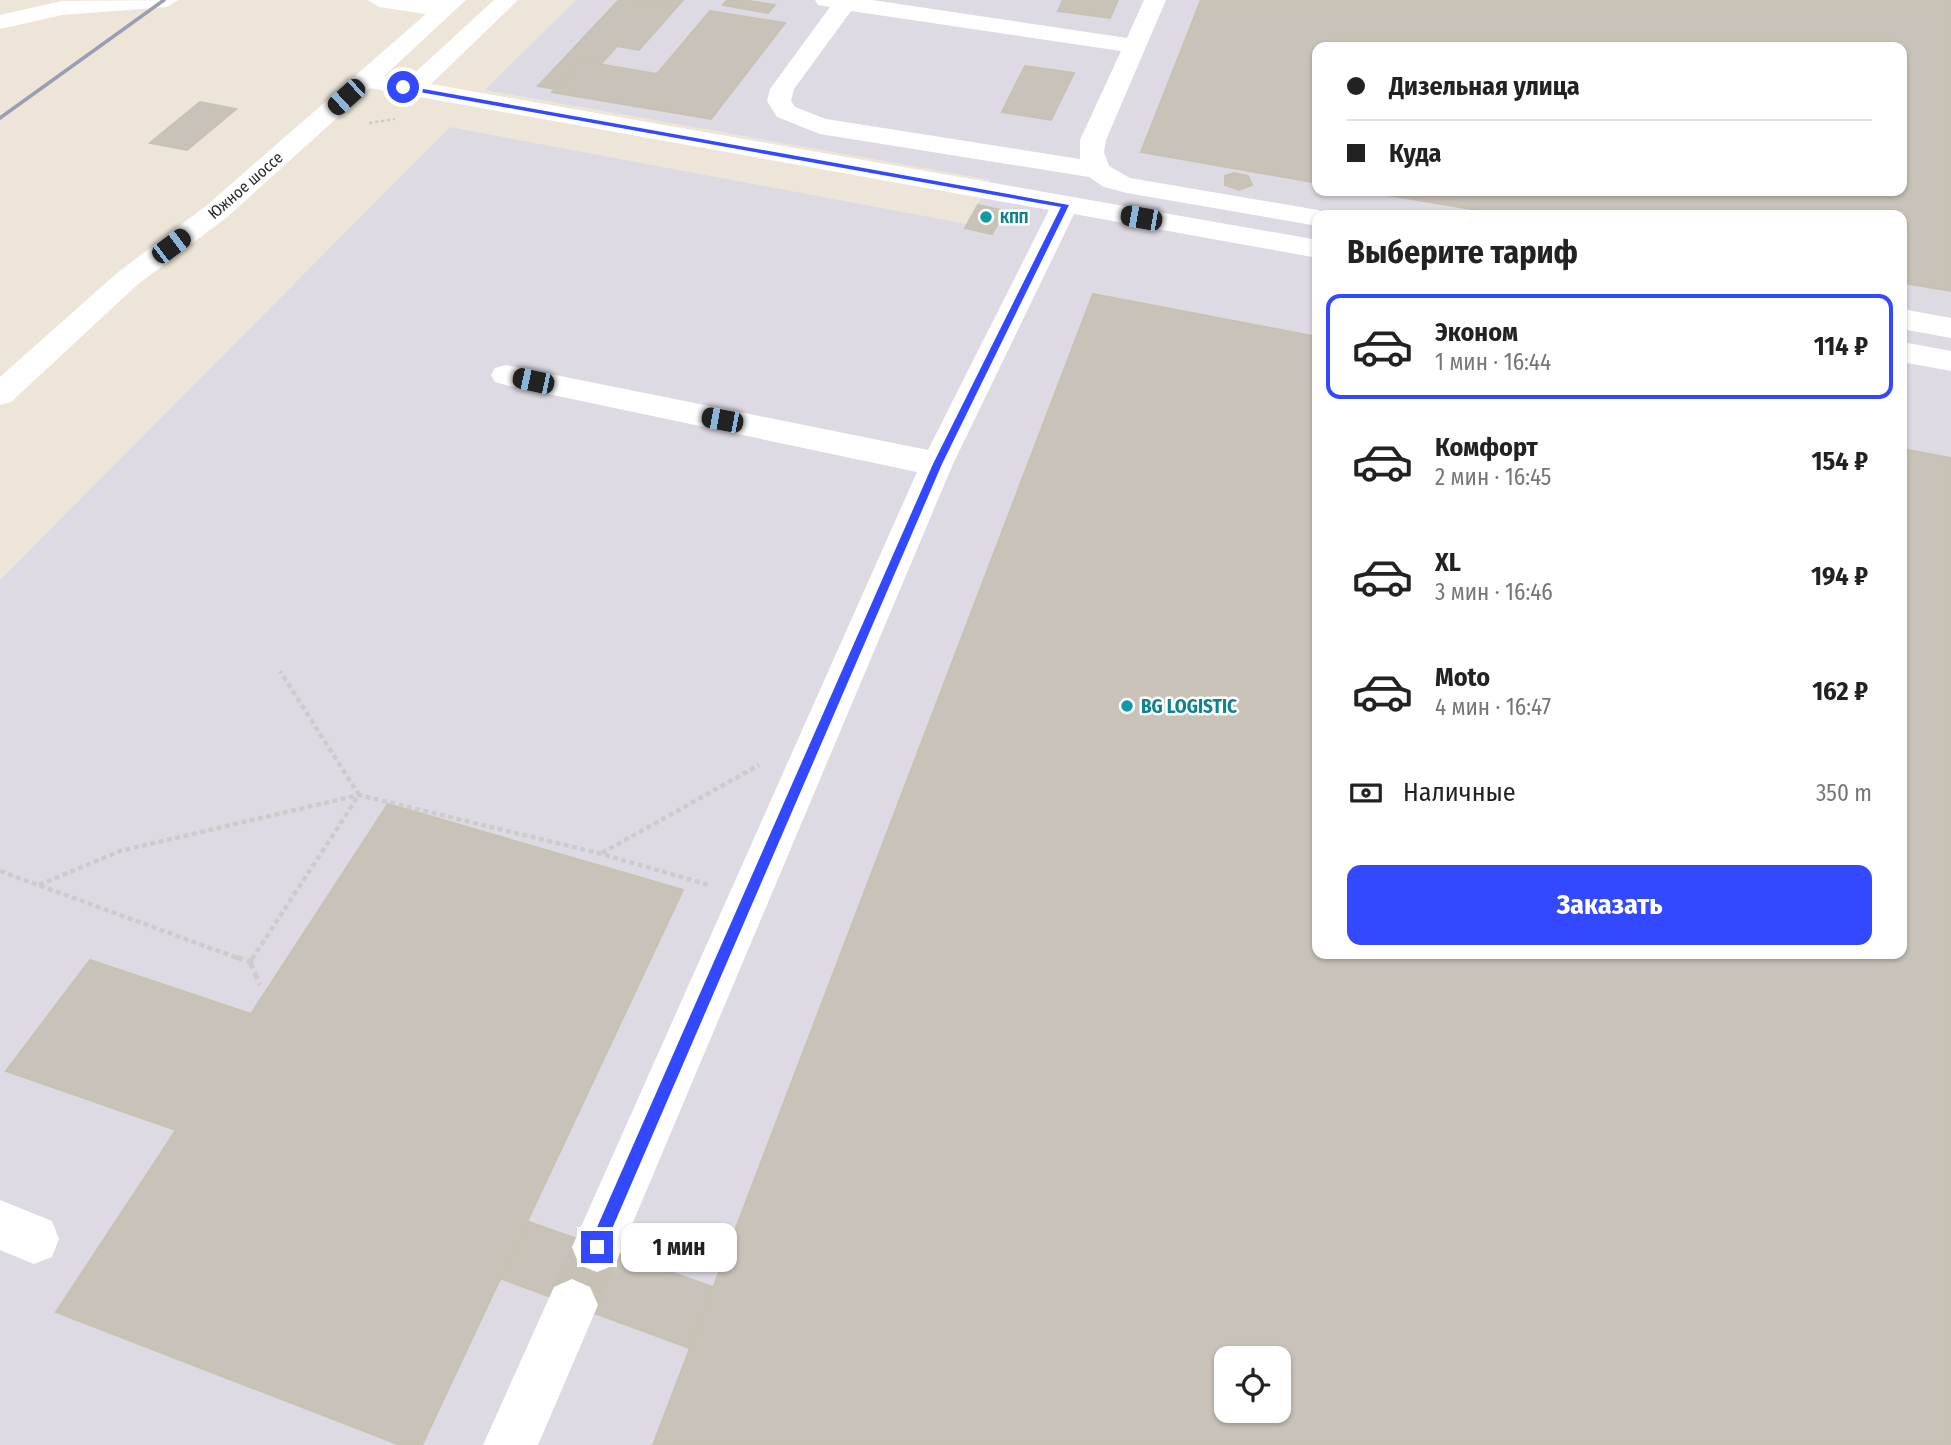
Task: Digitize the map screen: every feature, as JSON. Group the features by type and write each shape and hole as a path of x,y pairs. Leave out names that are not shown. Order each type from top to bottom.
{"street":[{"path":"0,22 62,8 167,0"},
{"path":"379,0 449,5"},
{"path":"413,89 507,0"},
{"path":"1097,170 1091,152 1093,141 1155,0"},
{"path":"1134,46 835,1 782,89 779,101 786,112 820,126 1097,170 1113,181 1127,185 1312,217"},
{"name":"Южное шоссе","path":"0,394 127,279 216,212 449,5"},
{"path":"364,80 1312,248"},
{"path":"597,1247 937,464 1065,205"},
{"path":"1907,320 1951,328"},
{"path":"1907,353 1951,361"},
{"path":"506,375 937,464"},
{"path":"510,1445 572,1305"}],"path":[{"path":"280,671 359,795"},
{"path":"601,854 766,761"},
{"path":"250,962 359,795"},
{"path":"39,885 120,851 359,795 601,854 713,886"},
{"path":"0,871 250,962 260,985"}],"shaded area":[{"path":"576,0 1951,0 1951,1445 0,1445 0,580 450,127 967,224 991,180 485,90"}],"building":[{"path":"619,0 682,1 639,50 617,46 601,64 581,60 555,89 538,86"},
{"path":"727,0 775,5 768,13 723,5"},
{"path":"1063,0 1118,0 1110,18 1058,11"},
{"path":"1201,0 1951,0 1951,291 1907,284 1907,210 1477,210 1394,196 1907,196 1907,42 1312,42 1312,182 1141,152"},
{"path":"710,11 785,23 711,119 552,92 581,61 657,74"},
{"path":"1025,66 1074,73 1051,120 1002,112"},
{"path":"200,102 236,109 187,150 150,143"},
{"path":"1234,173 1248,176 1252,185 1239,190 1225,185 1225,176"},
{"name":"КПП","path":"978,205 1005,211 992,234 965,228"},
{"name":"BG LOGISTIC","path":"1093,294 1312,336 1312,959 1907,959 1907,450 1951,458 1951,1445 653,1445"},
{"path":"388,804 683,890 422,1445 400,1445 56,1312 176,1130 6,1071 90,960 251,1014"},
{"path":"529,1222 713,1287 689,1348 502,1279"}],"tunnel":[{"path":"572,1305 597,1247"}],"railway":[{"path":"0,118 164,0"}],"place":[{"name":"КПП","path":"986,217"},
{"name":"BG LOGISTIC","path":"1127,706"}],"route":[{"path":"403,87 1065,205 937,464 597,1247"}]}
